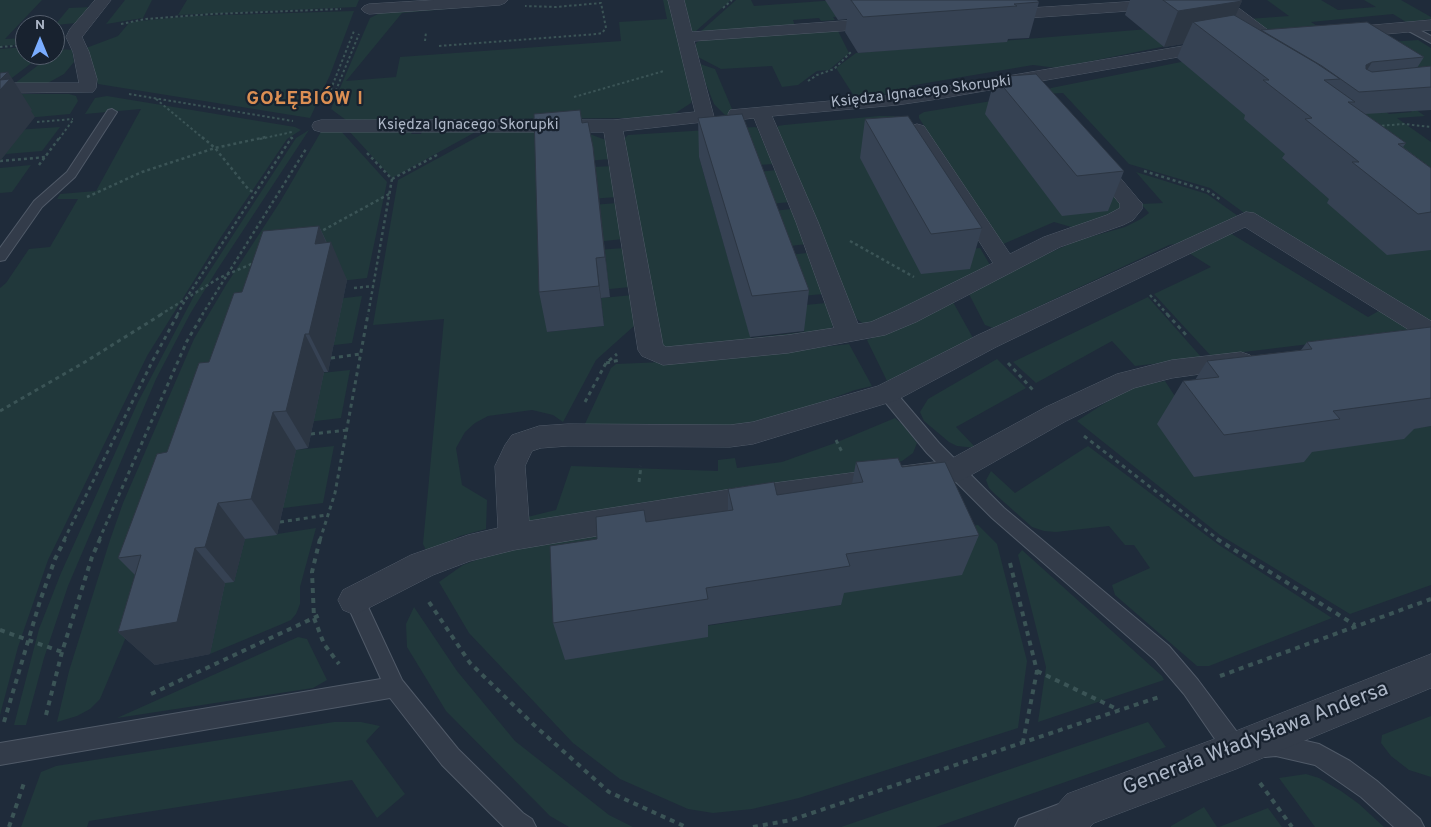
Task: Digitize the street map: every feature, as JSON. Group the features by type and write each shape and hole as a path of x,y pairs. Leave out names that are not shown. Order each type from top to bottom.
{"street":[{"path":"0,88 87,88 88,79 74,37 76,32 103,0"},
{"path":"366,9 500,0"},
{"path":"676,0 690,57"},
{"path":"1019,0 1040,13"},
{"path":"983,16 1216,0 1272,39"},
{"path":"685,37 895,22"},
{"path":"1321,35 1431,25"},
{"name":"Księdza Ignacego Skorupki","path":"737,114 1029,88 1232,45 1292,37"},
{"name":"Księdza Ignacego Skorupki","path":"316,127 613,126 705,117 690,57"},
{"path":"897,100 1006,265"},
{"path":"761,112 807,222 850,334"},
{"path":"613,126 650,350 663,356 788,344 876,329 957,292 1052,242 1115,220 1131,209 1131,203 1079,142"},
{"path":"514,537 510,466 514,452 522,444 539,437 559,435 730,436 753,432 887,393 987,341 1246,218 1431,332"},
{"path":"1403,343 1431,340"},
{"path":"355,600 414,570 468,548 514,537 852,483 954,471 1056,414 1126,381 1172,369 1269,358"},
{"name":"Generała Władysława Andersa","path":"1073,818 1431,670"}],"lane":[{"path":"1408,27 1431,40"},
{"path":"0,257 38,204 71,174 112,112"},
{"path":"887,393 914,427 954,471 998,513 1162,653 1191,687 1236,750 1276,745 1319,756 1342,769 1369,789 1412,827"},
{"path":"355,600 395,687 450,757 515,821 524,827"},
{"path":"0,754 395,687"},
{"name":"Generała Władysława Andersa","path":"1027,827 1073,818"}],"path":[{"path":"439,46 597,34 602,33 606,28 601,3 556,7 520,6"},
{"path":"74,37 91,31 146,19 212,14 366,9"},
{"path":"9,827 36,748 62,652 92,557 186,341 316,127 366,9"},
{"path":"4,725 28,640 55,559 153,360 187,297 291,138 316,127 366,9"},
{"path":"425,41 426,28"},
{"path":"0,47 15,46"},
{"path":"574,97 673,68 690,57"},
{"path":"842,63 847,58"},
{"path":"35,172 86,100 87,88"},
{"path":"127,94 316,127"},
{"path":"156,98 215,148 249,190 256,193"},
{"path":"37,122 74,119"},
{"path":"1371,126 1404,124 1431,127"},
{"path":"38,204 80,200 142,172 215,148 316,127"},
{"path":"0,161 46,157"},
{"path":"359,692 324,644 314,618 312,572 327,515 335,493 348,430 392,179"},
{"path":"1168,179 1187,184"},
{"path":"310,237 391,193"},
{"path":"807,222 850,241 909,275 957,292"},
{"path":"0,411 85,362 187,297 259,260"},
{"path":"1125,277 1154,298 1211,364"},
{"path":"354,288 374,286"},
{"path":"987,341 1056,414 1221,542 1355,626"},
{"path":"331,358 361,354"},
{"path":"592,391 606,364"},
{"path":"311,434 348,430"},
{"path":"635,517 644,436"},
{"path":"998,513 1037,671 1022,742"},
{"path":"280,522 327,515"},
{"path":"414,570 426,597 470,663 534,725 608,792 664,819 686,827"},
{"path":"753,827 791,820 1191,687 1431,599"},
{"path":"148,696 355,600"},
{"path":"0,630 62,652"},
{"path":"1037,671 1119,710"},
{"path":"1236,750 1292,827"}],"green space":[{"path":"0,0 42,0 28,15 15,15 15,28 5,39 15,38 15,45 0,46"},
{"path":"125,0 152,0 143,18 106,24"},
{"path":"187,0 359,0 356,7 178,15"},
{"path":"663,0 670,0 695,94 691,103 674,114 626,118 346,120 331,109 370,18 382,12 471,7 402,13 346,81 396,77 400,57 621,41 619,22 667,19"},
{"path":"684,0 731,0 696,31 692,31"},
{"path":"736,0 751,0 754,6 837,0 1011,0 940,10 833,17 835,20 821,21 819,18 793,20 795,26 700,32"},
{"path":"1267,0 1321,0 1338,10 1376,7 1364,0 1401,0 1431,17 1431,19 1406,22 1393,14 1311,22 1322,29 1274,33 1248,19 1289,16"},
{"path":"91,7 77,23 65,24 65,15 63,15 69,8"},
{"path":"354,11 330,75 310,118 98,84 86,48 118,36 129,23 139,21 193,16"},
{"path":"1209,24 1176,44 1057,68 1033,65 909,86 928,91 854,96 836,68 856,53"},
{"path":"837,29 849,53 829,70 817,71 798,85 782,87 772,66 721,69 698,57 696,48 696,43 701,40"},
{"path":"1418,40 1431,48 1431,70 1418,71 1374,43"},
{"path":"15,48 15,65 29,65 4,84 0,84 0,49"},
{"path":"65,50 72,50 74,62 64,74 46,84 14,84 38,65 65,65"},
{"path":"1211,56 1249,118 1289,157 1283,159 1333,202 1431,250 1431,324 1258,215 1251,218 1210,188 1129,164 1063,93 1044,94 1051,88"},
{"path":"700,64 715,69 735,116 725,115 714,104 700,69"},
{"path":"1357,91 1389,114 1412,112 1402,104 1408,104 1425,116 1397,118 1431,142 1431,184 1354,128"},
{"path":"0,94 69,94 76,96 78,101 70,114 26,118"},
{"path":"107,96 295,127 301,130 287,139 221,237 147,356 48,560 18,647 0,715 0,288 6,283 29,249 50,247 78,199 57,199 60,194 96,191 141,109 85,114 95,98"},
{"path":"1010,98 1115,193 1122,205 1119,212 1075,228 1054,222 1001,245 919,118 919,115 924,112"},
{"path":"894,116 899,120 959,250 980,248 990,265 866,326 857,319 853,312 777,129 778,126 784,125"},
{"path":"60,127 42,151 6,154 0,161 15,130"},
{"path":"755,127 773,164 746,166 699,157 751,338 804,332 795,306 826,303 834,320 833,326 829,330 717,347 661,347 624,139 628,135"},
{"path":"309,130 217,270 190,314 156,379 68,586 44,658 26,725 14,725 39,629 61,573 138,402 196,292 296,138"},
{"path":"322,130 340,130 387,182 367,278 331,282 282,269 234,582 245,539 316,528 300,587 300,604 296,614 291,620 210,654 219,610 126,637 100,699 90,709 77,716 57,722 69,671 123,503 194,339 226,285 280,202"},
{"path":"348,130 414,130 411,134 421,134 422,131 479,130 392,178"},
{"path":"488,131 581,131 606,140 610,159 587,161 547,332 604,326 601,298 633,295 634,326 596,360 563,422 553,415 532,410 488,416 475,423 465,432 456,448 462,485 487,500 486,529 460,536 439,547 426,550 423,544 444,319 373,325 398,180"},
{"path":"31,165 12,192 0,193 0,168"},
{"path":"613,166 617,197 590,199 594,167"},
{"path":"777,170 790,202 760,205 749,173"},
{"path":"1136,172 1207,194 1238,216 1180,243 1169,245 993,328 985,325 969,294 1036,259 1076,241 1125,227 1141,219 1149,213 1141,204 1163,203"},
{"path":"618,203 623,239 595,242 591,205"},
{"path":"792,209 806,244 775,248 762,212"},
{"path":"1230,233 1368,317 1384,308 1425,333 1408,332 1211,356 1154,294 1211,267 1189,253"},
{"path":"625,248 630,287 600,290 596,250"},
{"path":"807,253 823,294 792,297 778,256"},
{"path":"362,296 352,343 308,348 327,300"},
{"path":"1148,297 1202,358 1135,366 1112,341 1036,383 1013,362"},
{"path":"953,302 973,338 887,381 867,340 928,316"},
{"path":"849,344 872,386 855,390 781,417 728,428 584,426 611,368 616,364 711,360"},
{"path":"997,359 1026,388 956,427 976,448 957,446 949,442 924,421 920,412 928,399"},
{"path":"350,370 341,418 282,425 302,375"},
{"path":"1165,381 1180,404 1298,454 1396,431 1431,426 1431,585 1350,614 1220,535 1077,421 1128,388"},
{"path":"895,418 917,443 913,453 902,461 887,467 527,523 519,519 556,510 571,466 718,471 718,460 735,458 737,468 782,462 835,443"},
{"path":"334,446 323,503 252,512 276,452"},
{"path":"1088,446 1219,545 1332,618 1209,666 1197,666 1115,595 1112,585 1150,568 1134,545 1125,545 1109,526 1056,532 1032,527 989,488 986,480 991,471 1015,493"},
{"path":"978,525 997,544 1027,661 1018,728 799,798 752,809 713,813 688,809 620,779 573,743 469,633 439,582 463,565 495,553 599,531 706,626 841,605 838,594 943,530"},
{"path":"1022,550 1162,676 1164,680 1038,722 1046,667 1018,555"},
{"path":"414,607 457,671 515,741 609,815 633,827 569,827 550,816 446,711 407,647 406,624"},
{"path":"298,637 307,639 327,680 313,688 117,718"},
{"path":"1431,716 1431,777 1409,770 1391,756 1381,743 1382,735"},
{"path":"334,722 361,722 380,726 366,741 405,794 377,818 352,780 89,821 87,827 21,827 41,772 56,766"},
{"path":"1148,722 1166,747 936,827 841,827"},
{"path":"1306,774 1319,778 1341,791 1359,804 1384,827 1315,827 1279,778"},
{"path":"1204,807 1217,827 1171,827 1171,826"},
{"path":"1268,808 1282,827 1219,827"}],"building":[{"path":"851,0 1037,0 1039,2 1014,4 1017,6 863,17"},
{"path":"1163,0 1240,0 1242,1 1178,11"},
{"path":"1234,15 1340,79 1324,80 1355,102 1348,102 1406,143 1398,144 1431,168 1431,212 1418,214 1352,162 1359,162 1305,119 1312,118 1263,80 1269,80 1193,22"},
{"path":"1367,22 1424,57 1372,62 1366,65 1366,69 1372,72 1431,66 1431,87 1359,92 1322,66 1261,30"},
{"path":"8,72 0,80 0,73"},
{"path":"1036,74 1124,171 1077,176 995,77"},
{"path":"10,79 0,90 0,80"},
{"path":"580,110 582,123 588,122 593,147 605,257 596,258 599,286 539,292 534,114"},
{"path":"742,114 809,290 752,296 698,118"},
{"path":"908,116 982,228 931,234 865,119"},
{"path":"319,226 315,244 331,242 309,334 305,334 286,411 273,412 251,499 218,503 205,547 195,548 177,622 118,632 141,555 118,558 157,454 167,452 199,363 209,362 234,293 242,292 263,231"},
{"path":"1431,327 1431,398 1333,411 1340,419 1224,435 1183,381 1219,377 1207,361 1312,349 1307,342"},
{"path":"898,458 902,467 945,462 979,535 846,554 850,566 706,588 708,599 553,623 550,546 597,539 596,517 644,510 646,522 733,510 728,489 774,482 777,495 863,482 856,462"}],"district":[{"name":"GOŁĘBIÓW I","path":"305,100"}]}
